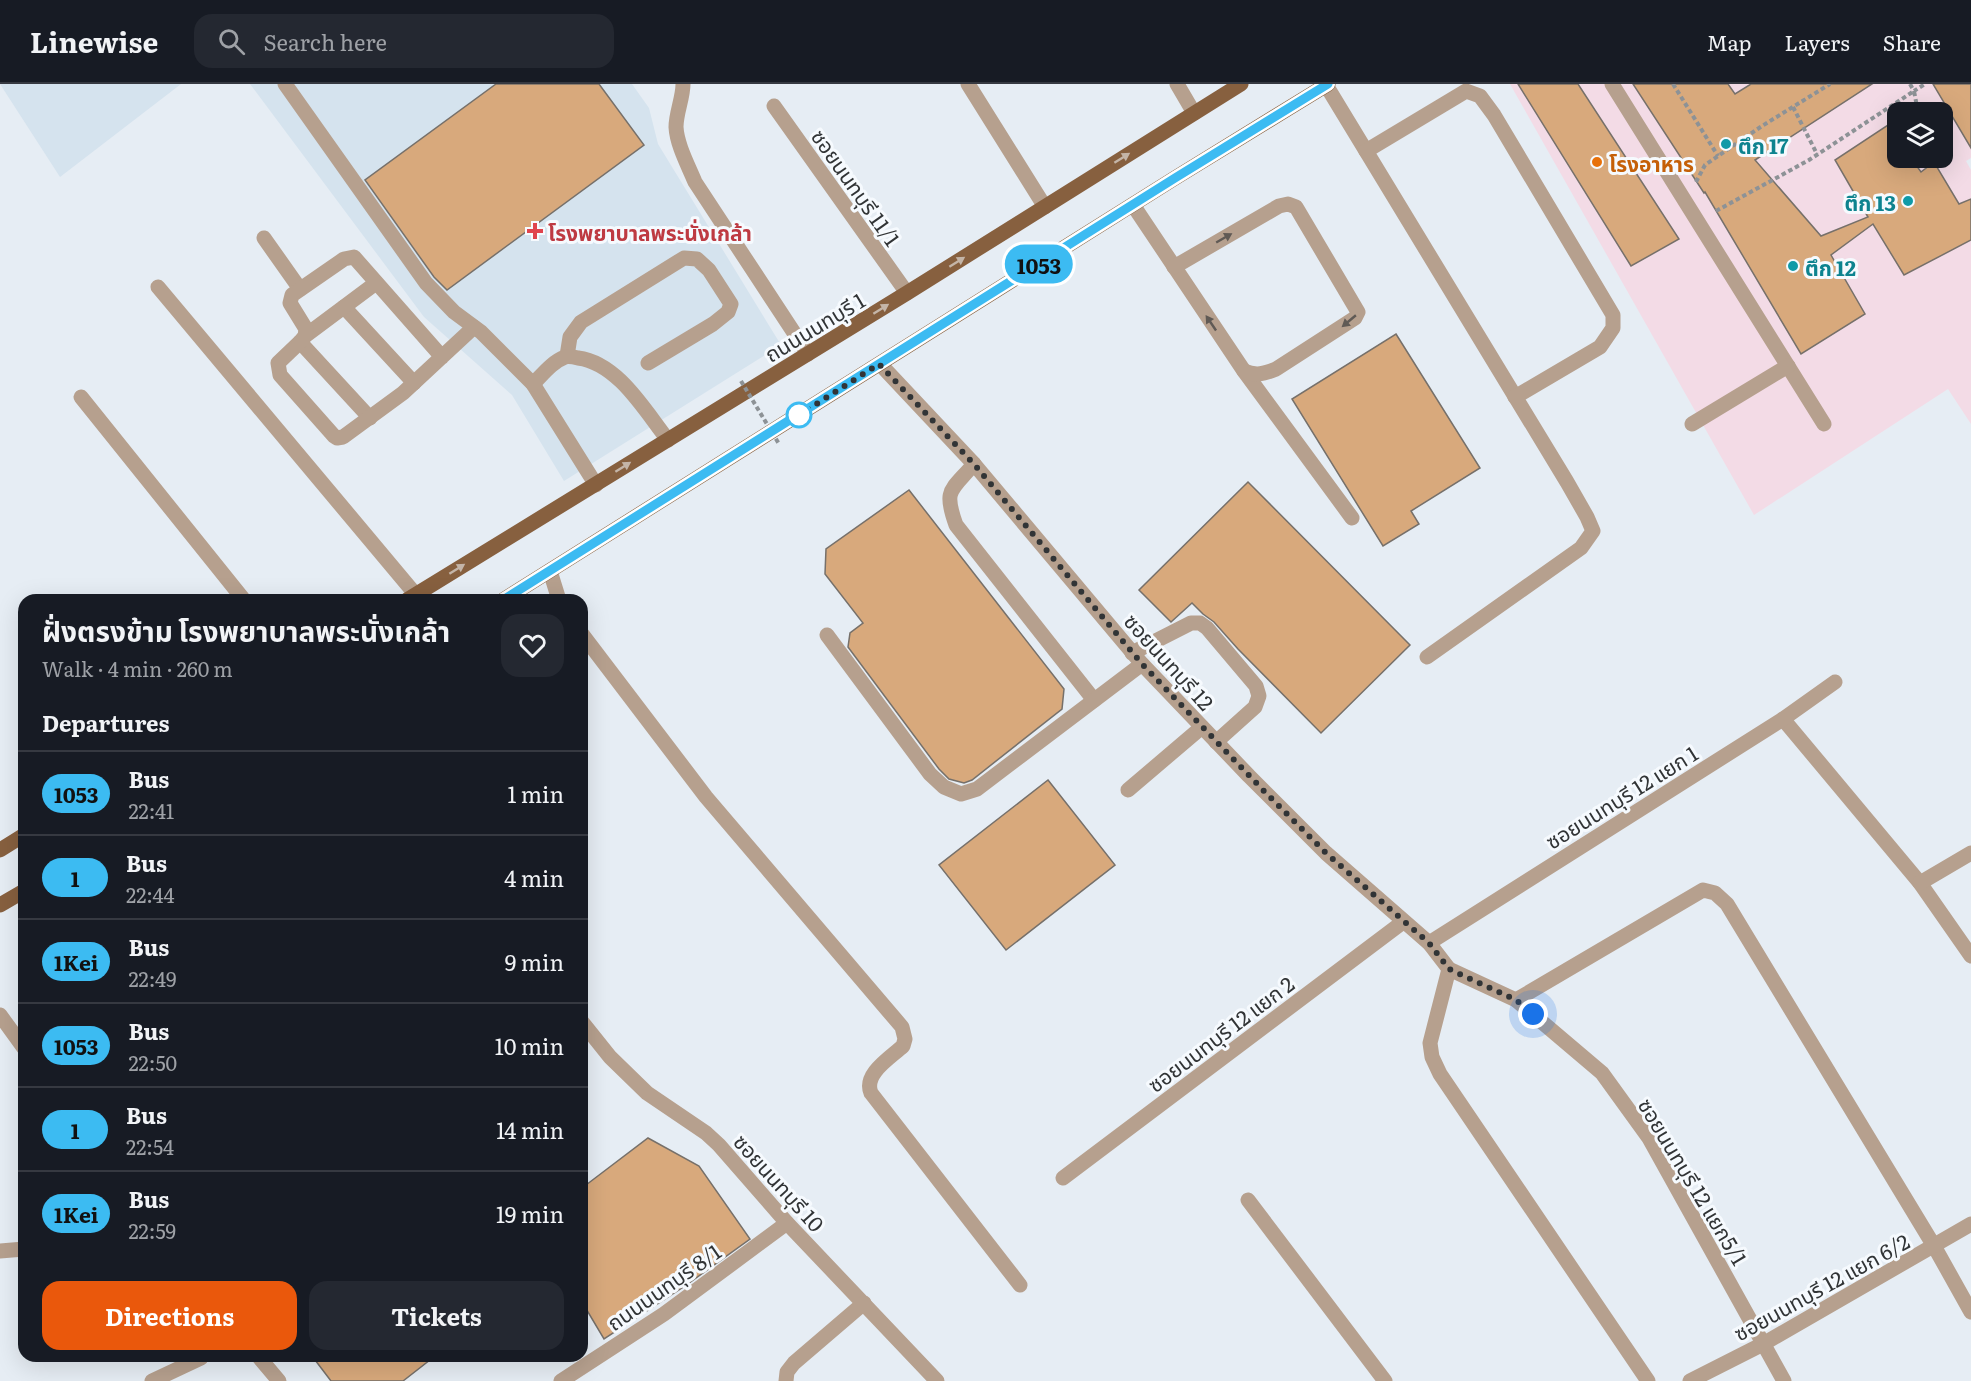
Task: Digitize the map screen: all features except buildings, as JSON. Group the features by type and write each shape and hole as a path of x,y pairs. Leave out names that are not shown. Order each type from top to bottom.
{"main road":[{"name":"ถนนนนทบุรี 1","path":"417,594 907,293 1240,84"},
{"path":"513,594 1327,85"},
{"path":"0,849 18,838"},
{"path":"0,906 18,895"}],"street":[{"path":"285,84 426,283 454,312 474,327 534,384 596,484"},
{"path":"682,84 683,92 676,126 682,151 695,182 808,354"},
{"path":"968,84 1045,207"},
{"path":"1177,84 1194,112"},
{"path":"1612,84 1824,424"},
{"path":"1327,85 1582,508 1593,531 1581,548 1427,657"},
{"path":"1366,151 1466,91 1480,96 1494,115 1613,315 1613,328 1600,347 1515,397"},
{"name":"ซอยนนทบุรี 11/1","path":"774,106 907,293"},
{"path":"1174,267 1279,206 1288,204 1296,207 1358,312 1355,318 1276,369 1252,375 1244,371"},
{"path":"1133,206 1244,371 1352,518"},
{"path":"264,238 300,289"},
{"path":"302,339 306,329 290,303 292,295 344,259 354,258 442,357"},
{"path":"567,356 570,337 581,322 684,258 697,260 709,270 731,304 728,312 713,324 648,363"},
{"path":"376,283 302,339 278,363 280,375 334,436 343,437 370,418 414,383 474,327"},
{"path":"158,287 410,594"},
{"path":"344,307 414,383"},
{"path":"302,339 370,418"},
{"path":"534,384 549,366 567,356 585,358 601,364 628,388 668,440"},
{"name":"ซอยนนทบุรี 12","path":"879,364 974,464 1137,659 1326,853 1429,943 1449,969"},
{"path":"1692,424 1788,366"},
{"path":"81,397 239,594"},
{"path":"974,464 950,492 948,504 956,525 1094,700"},
{"path":"550,571 557,594"},
{"path":"827,635 930,774 944,787 961,794 977,789 1094,700 1137,659 1191,623 1200,623 1207,628 1256,686 1259,696 1255,707 1216,742"},
{"path":"588,642 706,797 902,1027 905,1039 903,1046 871,1076 868,1086 871,1094 1020,1285"},
{"name":"ซอยนนทบุรี 12 แยก 1","path":"1429,943 1783,719 1835,682"},
{"path":"1783,719 1920,883 1971,956"},
{"path":"1128,790 1202,727"},
{"path":"1920,883 1971,853"},
{"path":"1516,1000 1703,890 1715,892 1727,904 1934,1246 1971,1312"},
{"name":"ซอยนนทบุรี 12 แยก 2","path":"1063,1178 1403,922"},
{"path":"1449,969 1430,1043 1432,1058 1440,1074 1648,1381"},
{"name":"ซอยนนทบุรี 12 แยก5/1","path":"1449,969 1516,1000 1602,1073 1649,1138 1784,1381"},
{"path":"0,1015 18,1040"},
{"name":"ซอยนนทบุรี 10","path":"588,1030 610,1057 647,1093 706,1133 719,1145 787,1222 937,1381"},
{"path":"1248,1200 1384,1381"},
{"name":"ถนนนนทบุรี 8/1","path":"561,1381 664,1314 787,1222"},
{"name":"ซอยนนทบุรี 12 แยก 6/2","path":"1690,1381 1763,1344 1971,1224"},
{"path":"0,1251 18,1250"},
{"path":"786,1381 787,1372 794,1363 864,1303"},
{"path":"152,1381 192,1362"},
{"path":"263,1362 279,1381"}],"path":[{"path":"1673,84 1718,156"},
{"path":"1692,189 1705,165 1830,84"},
{"path":"1910,84 1916,102"},
{"path":"1698,221 1817,154 1925,84"},
{"path":"1792,107 1817,154"},
{"path":"741,381 779,444"}],"shaded area":[{"path":"0,84 181,84 60,177"},
{"name":"โรงพยาบาลพระนั่งเกล้า","path":"250,84 632,84 649,108 658,144 781,345 564,481 512,395 424,317"},
{"path":"1510,84 1971,84 1971,158 1966,161 1971,170 1971,424 1948,389 1754,515"}],"bus line":[{"name":"1053","path":"513,594 1328,84"}],"place":[{"name":"ตึก 17","path":"1726,144"},
{"name":"โรงอาหาร","path":"1597,162"},
{"name":"ตึก 13","path":"1908,201"},
{"name":"โรงพยาบาลพระนั่งเกล้า","path":"535,231"},
{"name":"ตึก 12","path":"1793,266"}],"route":[{"path":"799,415 879,364 974,464 1142,664 1326,853 1429,943 1449,969 1516,1000 1533,1014"}]}
